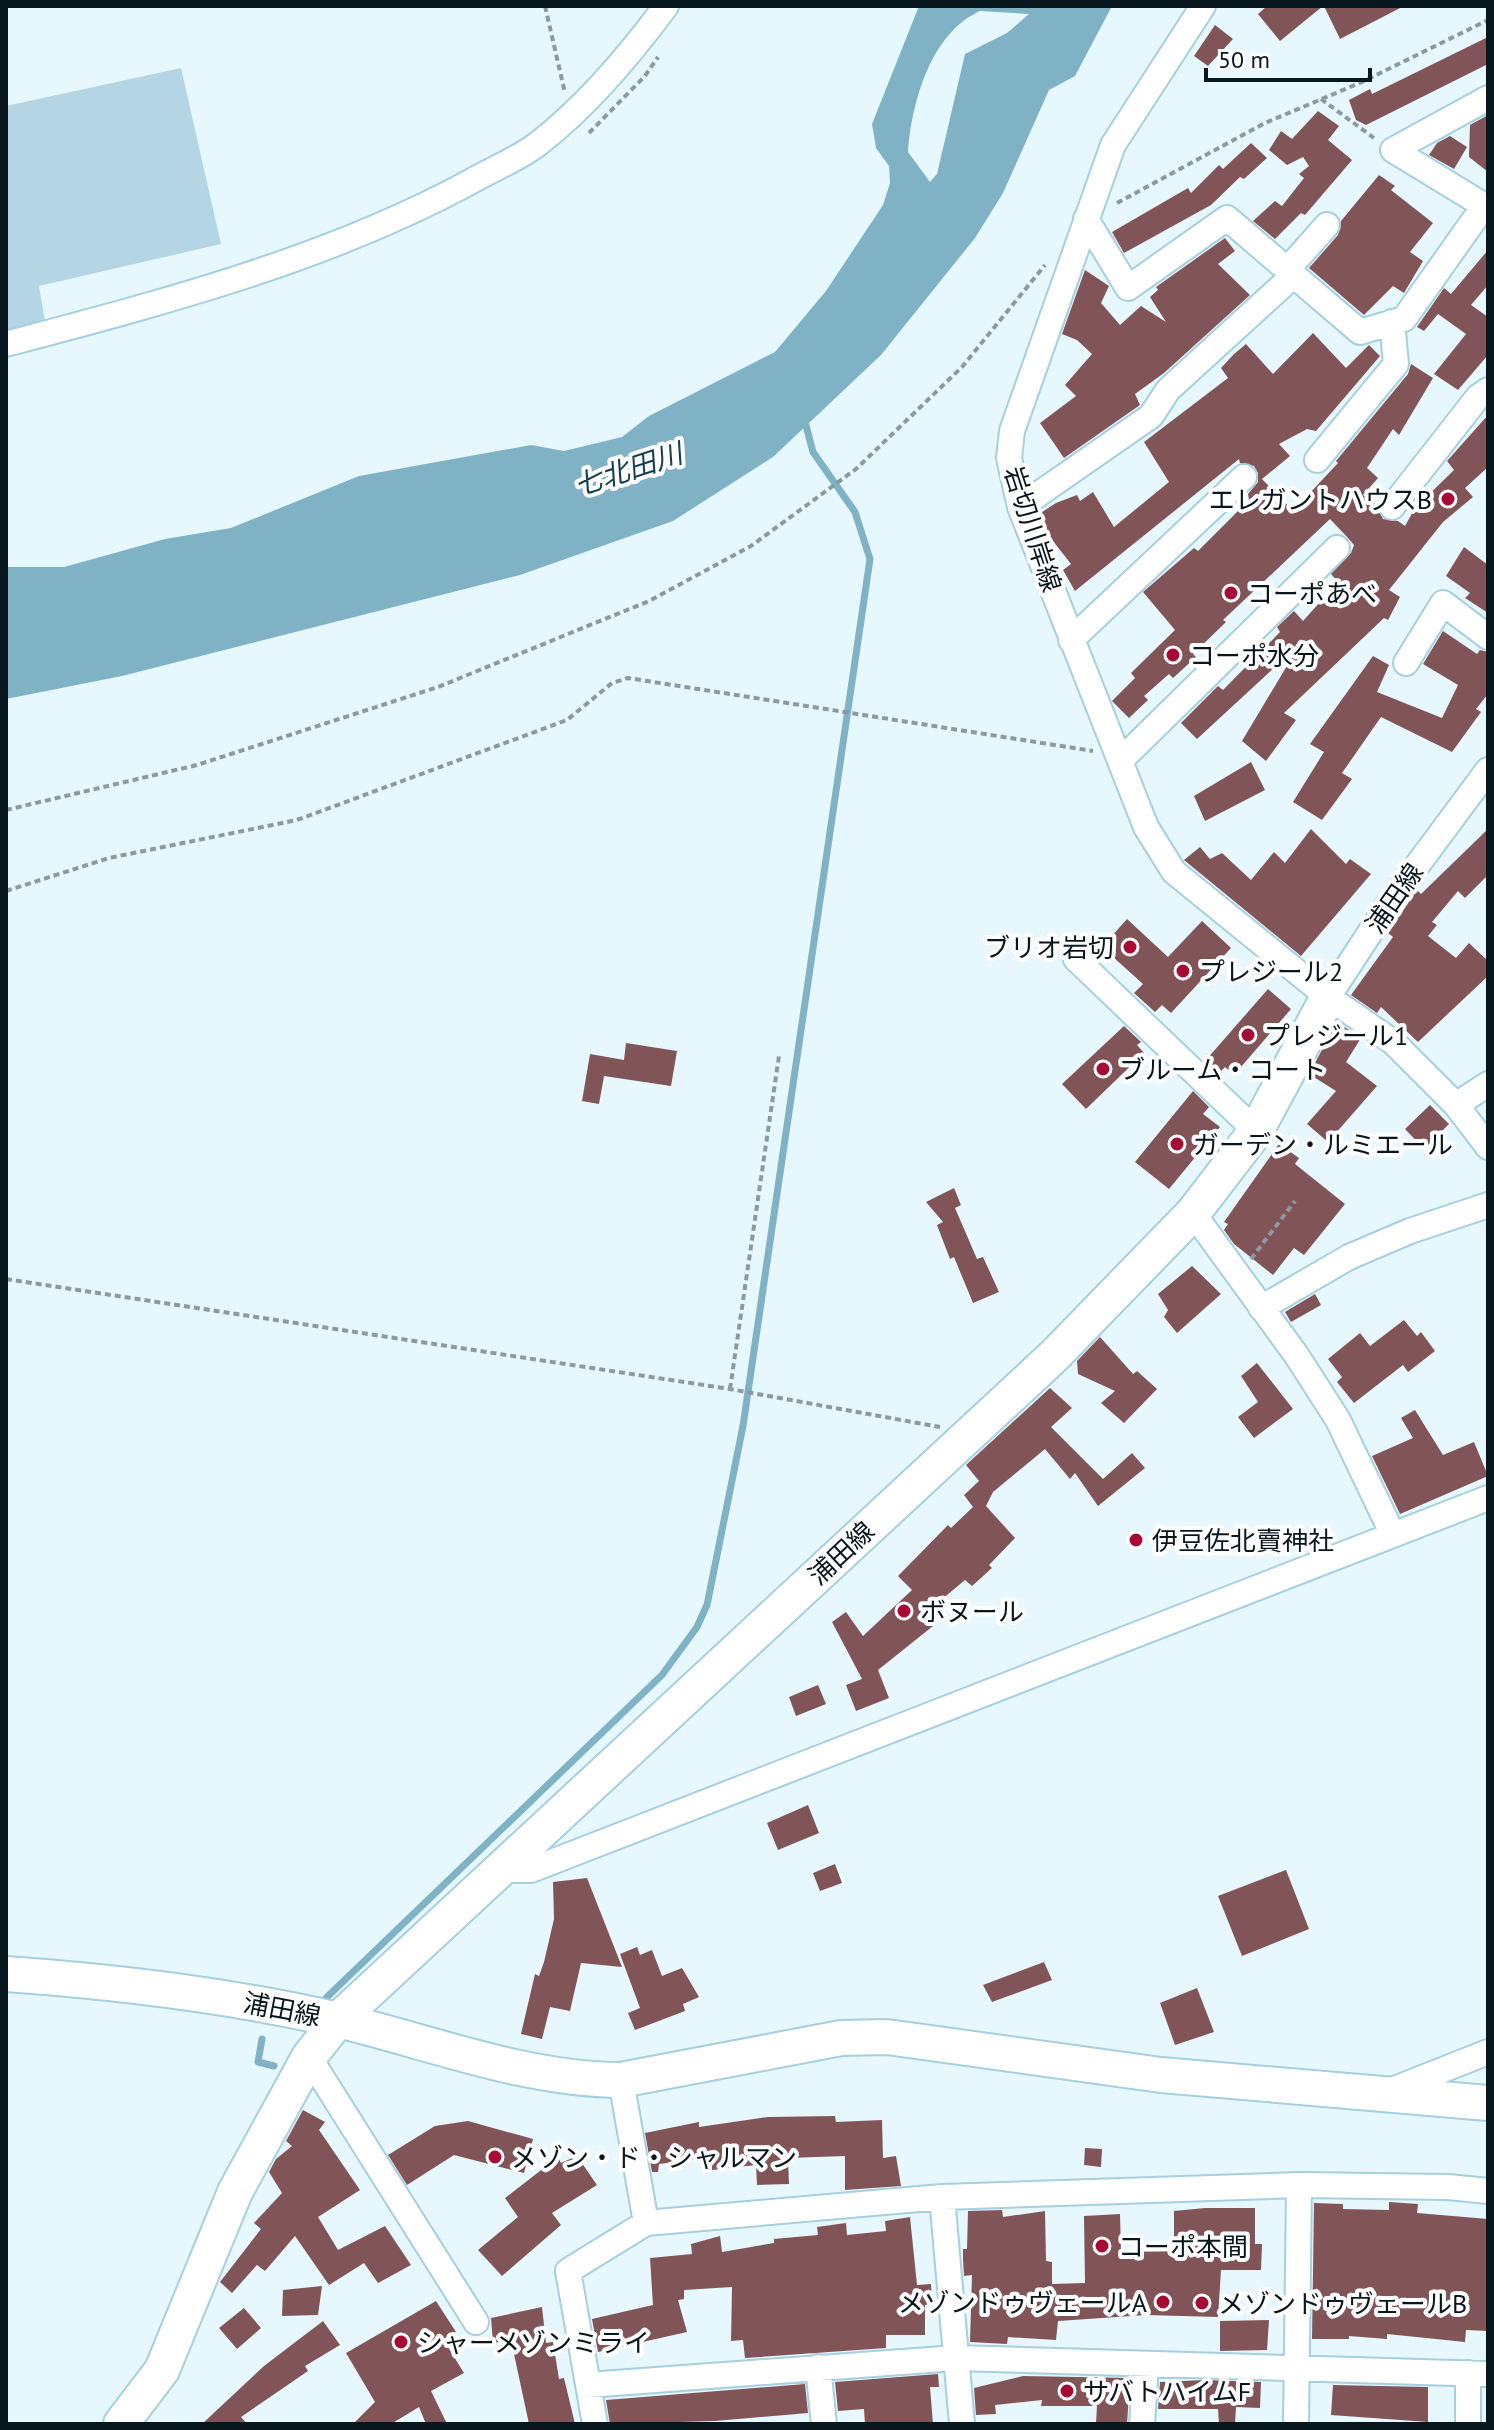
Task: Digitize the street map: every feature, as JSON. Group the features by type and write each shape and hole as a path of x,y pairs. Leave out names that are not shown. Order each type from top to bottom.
{"street":[{"path":"6,344 163,302 375,228 537,145 622,66 666,6"},
{"name":"岩切川岸線","path":"1203,6 1113,145 1012,431 1009,458 1020,507 1146,827 1174,872 1328,997 1393,1042 1456,1105 1488,1147"},
{"path":"1086,219 1128,288 1227,218 1360,332 1404,319 1486,207 1393,150 1488,98"},
{"path":"1020,507 1151,416 1168,390 1290,272 1327,225"},
{"path":"1317,460 1396,364 1392,322"},
{"path":"1392,507 1478,397 1488,390"},
{"path":"1071,640 1244,477"},
{"path":"1118,755 1337,548"},
{"path":"1406,663 1443,603 1488,637"},
{"name":"浦田線","path":"6,1974 131,1983 338,2020 1054,1356 1193,1213 1256,1131 1328,997 1390,902 1488,770"},
{"path":"1076,959 1256,1131"},
{"path":"1456,1105 1488,1084"},
{"path":"1261,1308 1349,1257 1410,1231 1488,1205"},
{"path":"1193,1213 1297,1356 1338,1420 1393,1535"},
{"path":"499,1870 531,1870 1488,1498"},
{"path":"121,2424 162,2370 235,2192 309,2057 338,2020 547,2073 621,2080 841,2038 887,2037 1161,2075 1488,2103"},
{"path":"1378,2095 1488,2052"},
{"path":"309,2057 476,2322"},
{"path":"621,2080 646,2223"},
{"path":"595,2424 568,2271 646,2223 942,2197 1299,2185 1448,2187 1488,2191"},
{"path":"1296,2424 1299,2185"},
{"path":"942,2197 962,2424"},
{"path":"588,2385 956,2358 1478,2374 1468,2424"},
{"path":"1142,2424 1146,2364"},
{"path":"818,2367 824,2424"}],"path":[{"path":"545,6 566,100 575,110"},
{"path":"1086,219 1265,123 1488,20"},
{"path":"1321,99 1331,110 1393,150"},
{"path":"6,810 197,765 438,687 649,601 751,546 856,469 962,367 1055,254"},
{"path":"6,891 109,858 297,820 567,720 612,683 628,678 1118,755"},
{"path":"730,1389 779,1056"},
{"path":"1238,1277 1295,1201"},
{"path":"6,1279 730,1389 972,1432"}],"shaded area":[{"path":"181,68 221,244 39,286 45,321 6,330 6,106"}],"water":[{"name":"七北田川","path":"919,6 1112,6 1075,76 1049,90 1003,193 975,238 881,355 773,457 673,521 520,575 122,676 6,699 6,567 64,567 165,539 231,528 359,476 531,445 564,451 622,437 649,416 775,352 826,291 883,205 890,183 889,166 876,148 872,124","holes":["980,11 1029,14 1007,33 965,54 937,174 930,182 908,152 920,91 937,52 963,21"]}],"building":[{"path":"1267,6 1323,6 1280,41 1258,14"},
{"path":"1324,6 1404,6 1340,39"},
{"path":"1215,25 1233,39 1208,66 1194,56"},
{"path":"1488,37 1488,64 1366,125 1356,120 1349,100 1370,89 1372,94"},
{"path":"1318,111 1339,126 1328,140 1352,160 1305,215 1301,213 1275,239 1253,221 1275,201 1282,206 1304,178 1299,174 1309,166 1303,157 1287,165 1269,150 1281,131 1292,139"},
{"path":"1488,115 1488,172 1469,157 1470,125"},
{"path":"1450,136 1467,147 1454,169 1429,155 1437,143"},
{"path":"1251,143 1267,158 1244,179 1240,177 1211,205 1124,253 1112,232 1188,188 1191,193 1219,165 1223,169"},
{"path":"1379,175 1395,186 1391,190 1433,223 1410,252 1423,261 1404,293 1393,286 1364,315 1309,268 1338,235 1341,221"},
{"path":"1225,238 1235,251 1218,264 1250,295 1164,373 1135,394 1140,405 1064,458 1040,423 1076,396 1065,385 1092,354 1077,340 1062,334 1085,270 1109,286 1101,303 1120,325 1141,306 1166,322 1150,297 1158,290 1156,287"},
{"path":"1488,250 1488,285 1471,305 1488,317 1488,355 1458,390 1434,374 1466,334 1438,314 1424,331 1417,327 1444,288 1451,294"},
{"path":"1313,333 1346,368 1369,345 1380,356 1316,431 1307,429 1279,444 1290,456 1262,479 1293,511 1338,463 1336,461 1408,374 1411,364 1433,378 1399,435 1393,429 1367,468 1378,478 1363,495 1377,505 1383,519 1398,521 1405,526 1415,508 1454,470 1447,461 1488,415 1488,467 1465,488 1473,497 1443,522 1389,590 1400,597 1388,620 1384,618 1284,713 1296,720 1266,761 1242,741 1300,644 1197,739 1181,723 1218,686 1223,690 1280,632 1277,627 1294,611 1303,621 1338,582 1331,574 1351,553 1354,545 1348,538 1330,519 1223,620 1226,622 1193,654 1196,657 1173,678 1169,674 1144,696 1148,700 1129,718 1112,701 1135,678 1131,673 1175,630 1143,592 1194,548 1198,551 1249,500 1248,494 1258,482 1258,473 1254,466 1240,463 1239,459 1075,591 1063,570 1071,564 1046,532 1039,514 1056,503 1077,495 1080,501 1093,492 1114,527 1169,482 1144,442 1228,378 1221,368 1234,354 1246,344 1273,374"},
{"path":"1464,547 1488,565 1488,613 1465,598 1470,593 1446,576"},
{"path":"1443,631 1477,654 1480,650 1488,652 1488,694 1476,709 1481,712 1452,752 1381,717 1342,773 1352,779 1322,820 1293,802 1324,752 1310,744 1373,656 1389,665 1377,692 1442,718 1458,685 1423,664"},
{"path":"1251,762 1265,790 1205,821 1194,796"},
{"path":"1311,829 1346,864 1350,859 1371,874 1301,956 1184,860 1200,847 1210,859 1222,853 1251,880 1274,852 1285,863"},
{"path":"1488,829 1488,875 1465,898 1458,891 1432,922 1437,925 1428,936 1456,958 1469,943 1488,961 1488,976 1418,1042 1381,1007 1377,1013 1351,995 1393,937 1388,933 1417,890 1421,894"},
{"name":"プレジール2","path":"1127,919 1168,957 1202,921 1231,948 1171,1013 1162,1005 1155,1012 1134,993 1143,984 1102,947"},
{"name":"プレジール1","path":"1268,989 1291,1009 1234,1075 1225,1067 1220,1072 1206,1060"},
{"path":"1337,1022 1361,1038 1346,1062 1377,1086 1328,1142 1307,1124 1336,1091 1309,1074"},
{"name":"ブルーム・コート","path":"1124,1026 1141,1042 1137,1045 1144,1053 1086,1109 1062,1084"},
{"path":"626,1043 677,1051 671,1086 604,1076 599,1104 582,1101 590,1054 624,1060"},
{"name":"ガーデン・ルミエール","path":"1193,1091 1209,1107 1203,1114 1220,1127 1169,1189 1135,1162"},
{"path":"1430,1105 1449,1124 1424,1149 1405,1129"},
{"path":"1279,1144 1299,1158 1295,1164 1345,1204 1304,1255 1294,1248 1273,1275 1234,1244 1224,1230 1228,1224 1224,1222"},
{"path":"954,1188 961,1205 955,1208 977,1259 983,1257 999,1292 973,1303 954,1257 950,1259 937,1225 943,1222 926,1202"},
{"path":"1192,1266 1221,1294 1177,1333 1164,1317 1168,1310 1158,1294"},
{"path":"1315,1294 1321,1305 1291,1322 1285,1312"},
{"path":"1404,1320 1417,1336 1421,1332 1435,1351 1408,1372 1403,1365 1354,1403 1337,1382 1342,1377 1328,1359 1360,1333 1370,1346"},
{"path":"1100,1337 1133,1374 1137,1371 1157,1389 1124,1423 1101,1403 1115,1391 1078,1374 1077,1361"},
{"path":"1257,1363 1293,1409 1254,1438 1238,1417 1258,1402 1241,1376"},
{"path":"1050,1388 1072,1408 1051,1427 1103,1479 1132,1453 1145,1468 1098,1506 1075,1473 1070,1479 1045,1449 993,1492 986,1506 1015,1538 989,1565 992,1568 972,1586 965,1580 923,1615 933,1626 878,1670 889,1698 856,1711 846,1685 862,1679 832,1622 846,1612 863,1636 912,1590 898,1576 948,1525 951,1528 973,1507 964,1495 979,1481 966,1465"},
{"path":"1415,1410 1443,1455 1474,1442 1488,1476 1400,1514 1372,1456 1413,1438 1401,1418"},
{"path":"818,1685 826,1704 796,1716 789,1697"},
{"path":"808,1805 819,1833 778,1850 767,1823"},
{"path":"835,1864 842,1883 820,1891 813,1873"},
{"path":"1286,1870 1309,1929 1242,1956 1218,1896"},
{"path":"587,1878 622,1967 581,1963 570,2011 550,2007 542,2039 521,2034 535,1974 539,1976 544,1962 554,1919 553,1882"},
{"path":"637,1947 640,1955 652,1950 662,1976 682,1968 699,1997 683,2004 685,2011 635,2030 628,2013 640,2008 620,1954"},
{"path":"1044,1962 1052,1980 992,2002 983,1985"},
{"path":"1197,1988 1214,2032 1175,2045 1160,2003"},
{"path":"303,2110 325,2122 319,2130 360,2190 318,2217 338,2250 385,2226 411,2265 378,2283 364,2263 329,2285 295,2236 265,2271 257,2265 232,2293 220,2282 261,2229 254,2223 282,2193 269,2172 276,2159 292,2146 286,2141"},
{"path":"835,2116 836,2122 882,2120 883,2158 896,2156 901,2186 845,2190 845,2156 788,2158 789,2184 757,2185 756,2165 712,2170 711,2157 659,2164 658,2172 652,2172 645,2133 699,2122 699,2127 768,2117"},
{"name":"メゾン・ド・シャルマン","path":"468,2121 533,2139 524,2173 454,2155 407,2185 388,2155 435,2126"},
{"path":"1085,2148 1102,2149 1101,2167 1084,2165"},
{"path":"577,2156 597,2185 552,2213 561,2225 502,2276 478,2250 518,2217 505,2198 558,2157 561,2163"},
{"path":"1389,2202 1418,2204 1417,2213 1488,2219 1488,2331 1466,2330 1465,2342 1387,2334 1387,2339 1349,2336 1349,2339 1312,2339 1314,2203 1343,2204 1343,2209 1389,2210"},
{"path":"1255,2208 1255,2244 1262,2244 1261,2270 1221,2270 1218,2317 1146,2315 1058,2321 1056,2340 1008,2337 1007,2344 970,2342 972,2275 964,2276 963,2259 963,2249 967,2249 968,2211 1002,2210 1003,2217 1045,2211 1046,2261 1052,2262 1052,2284 1085,2283 1084,2216 1120,2214 1121,2252 1174,2251 1174,2211"},
{"path":"910,2217 917,2285 931,2284 932,2303 925,2305 925,2335 886,2335 886,2348 745,2358 743,2340 731,2341 732,2287 684,2290 684,2299 678,2300 687,2332 598,2352 592,2319 653,2305 650,2258 692,2254 691,2244 720,2236 722,2252 774,2243 774,2239 818,2235 817,2227 846,2223 847,2235 886,2231 885,2221"},
{"path":"322,2286 318,2315 282,2316 283,2290"},
{"path":"436,2301 456,2332 443,2339 464,2373 431,2391 447,2424 426,2424 419,2407 391,2424 353,2424 375,2402 346,2353"},
{"path":"542,2307 546,2343 553,2342 559,2379 564,2378 575,2424 529,2424 511,2340 493,2343 491,2318"},
{"path":"244,2308 261,2328 237,2349 219,2328"},
{"path":"1269,2320 1267,2350 1220,2351 1220,2321"},
{"path":"323,2321 340,2345 305,2366 308,2371 241,2417 247,2424 202,2424 264,2366"},
{"path":"938,2374 939,2387 930,2387 933,2424 865,2424 864,2409 838,2411 835,2382"},
{"path":"1023,2376 1130,2378 1127,2424 1096,2424 1097,2406 1041,2406 1042,2400 995,2405 996,2414 976,2415 974,2388"},
{"path":"1160,2382 1261,2382 1260,2408 1236,2407 1235,2424 1219,2424 1218,2409 1158,2409"},
{"path":"805,2384 808,2413 715,2421 610,2424 606,2400"},
{"path":"1333,2385 1428,2387 1428,2422 1331,2415"}],"waterway":[{"path":"326,1998 662,1675 697,1627 707,1605 743,1426 870,559 855,512 813,452 804,418"},
{"path":"262,2039 258,2062 274,2066"}],"place":[{"name":"エレガントハウスB","path":"1448,499"},
{"name":"コーポあべ","path":"1231,593"},
{"name":"コーポ水分","path":"1173,655"},
{"name":"ブリオ岩切","path":"1130,947"},
{"name":"プレジール2","path":"1183,971"},
{"name":"プレジール1","path":"1248,1035"},
{"name":"ブルーム・コート","path":"1103,1069"},
{"name":"ガーデン・ルミエール","path":"1177,1144"},
{"name":"伊豆佐北賣神社","path":"1136,1540"},
{"name":"ボヌール","path":"904,1611"},
{"name":"メゾン・ド・シャルマン","path":"495,2157"},
{"name":"コーポ本間","path":"1102,2246"},
{"name":"メゾンドゥヴェールA","path":"1163,2302"},
{"name":"メゾンドゥヴェールB","path":"1202,2303"},
{"name":"シャーメゾンミライ","path":"401,2342"},
{"name":"サバトハイムF","path":"1067,2391"}]}
